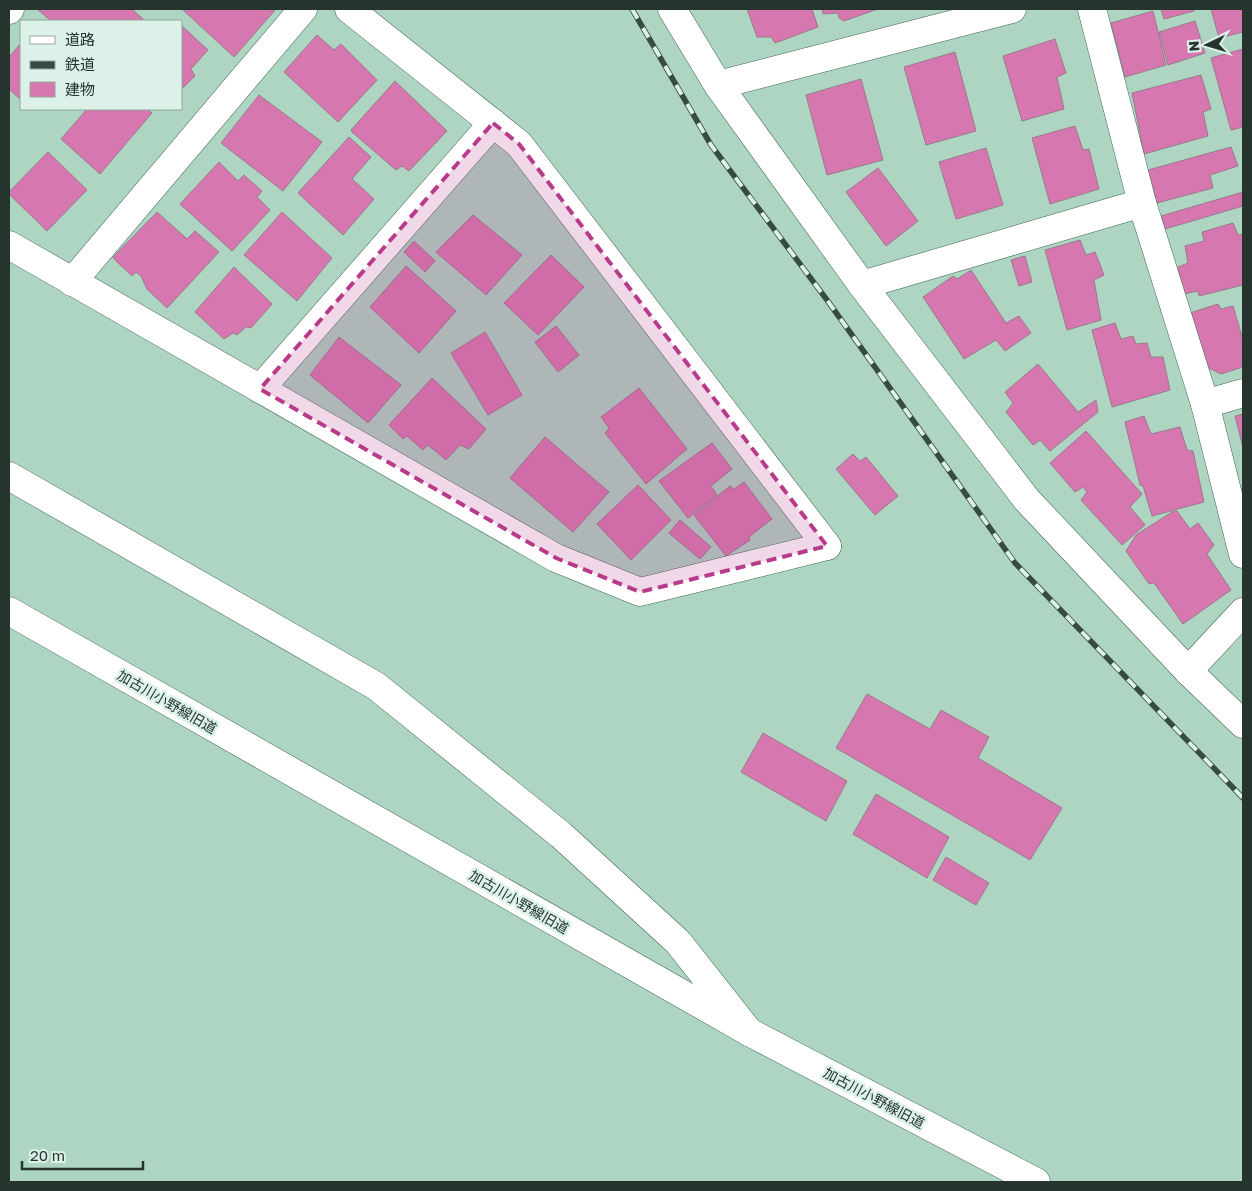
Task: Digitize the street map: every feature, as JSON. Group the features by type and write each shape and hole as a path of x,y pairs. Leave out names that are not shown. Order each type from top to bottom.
{"street":[{"path":"72,282 303,9"},
{"path":"9,246 556,558 640,592 827,546 519,144 349,9"},
{"path":"672,9 718,85 862,285 1027,500 1188,671 1243,724"},
{"path":"1092,9 1142,203 1205,404 1243,554"},
{"path":"718,85 1003,10"},
{"path":"260,389 493,123"},
{"path":"862,285 1142,203"},
{"path":"1205,404 1243,393"},
{"path":"9,476 376,686 561,835 678,942 750,1033"},
{"name":"加古川小野線旧道","path":"9,611 750,1033 1036,1182"},
{"path":"1188,671 1243,612"}],"highlighted area":[{"path":"493,123 519,144 827,546 640,592 556,558 260,389"}],"building":[{"path":"37,9 132,9 144,20 50,20"},
{"path":"182,9 276,9 234,57"},
{"path":"747,9 812,9 818,27 775,43 771,37 757,37"},
{"path":"822,9 878,9 844,21 839,18 838,13 823,14"},
{"path":"1161,9 1193,9 1194,11 1164,19"},
{"path":"1211,9 1243,9 1243,32 1219,38"},
{"path":"1153,11 1166,65 1125,77 1111,23"},
{"path":"1195,21 1205,53 1168,65 1159,32"},
{"path":"182,26 208,50 191,69 195,76 182,89"},
{"path":"317,35 334,50 341,44 377,80 338,122 284,72"},
{"path":"1055,39 1066,73 1057,77 1064,109 1022,121 1003,56"},
{"path":"20,44 20,99 9,89 9,57"},
{"path":"1243,49 1243,127 1231,130 1211,58"},
{"path":"955,52 976,131 926,145 904,67"},
{"path":"1201,75 1211,109 1203,112 1208,136 1144,154 1132,93"},
{"path":"861,79 883,160 827,175 806,95"},
{"path":"395,81 447,131 409,171 402,166 396,170 351,130"},
{"path":"259,95 322,142 283,191 221,143"},
{"path":"86,110 148,110 152,113 100,174 61,139"},
{"path":"1075,126 1083,150 1089,149 1099,189 1050,204 1032,138"},
{"path":"349,137 371,157 352,179 374,199 343,235 298,193"},
{"path":"1231,147 1238,166 1210,175 1213,188 1157,203 1148,170"},
{"path":"986,148 1003,205 956,219 939,162"},
{"path":"48,152 87,190 47,231 9,192"},
{"path":"219,162 238,181 244,175 262,191 257,197 270,210 232,251 180,204"},
{"path":"878,168 918,221 886,246 846,192"},
{"path":"1243,192 1243,206 1165,229 1161,216"},
{"path":"157,212 187,239 195,231 219,252 167,308 147,289 141,276 136,272 132,276 113,257"},
{"path":"282,212 332,258 297,301 244,255"},
{"path":"473,215 522,255 486,295 436,252"},
{"path":"1233,223 1238,235 1243,234 1243,285 1199,296 1198,291 1184,294 1178,267 1188,263 1185,246 1204,241 1202,232"},
{"path":"1080,240 1086,255 1095,252 1104,275 1094,280 1101,320 1067,330 1045,250"},
{"path":"414,241 435,261 425,272 404,252"},
{"path":"551,255 584,287 538,335 504,303"},
{"path":"1025,256 1032,282 1019,286 1011,260"},
{"path":"406,266 456,311 419,353 370,307"},
{"path":"234,267 272,304 251,328 246,327 237,335 233,333 224,339 195,312"},
{"path":"971,270 1006,323 1019,316 1031,333 1005,351 996,340 964,359 923,297 953,276 957,279"},
{"path":"1218,304 1221,309 1233,306 1243,340 1243,367 1221,374 1203,365 1190,313"},
{"path":"1115,323 1121,339 1133,336 1136,344 1147,343 1151,357 1163,357 1170,390 1112,407 1092,330"},
{"path":"556,326 579,355 558,372 535,342"},
{"path":"485,332 522,395 488,415 451,353"},
{"path":"339,337 401,385 368,423 310,375"},
{"path":"1038,364 1078,412 1096,400 1098,412 1050,451 1040,440 1033,445 1006,412 1013,403 1005,392"},
{"path":"432,378 486,429 469,449 460,445 446,460 428,445 423,450 407,436 403,439 389,425"},
{"path":"639,388 687,449 646,484 605,433 609,428 601,417"},
{"path":"1243,414 1243,448 1235,416"},
{"path":"1144,416 1151,434 1180,427 1187,450 1193,451 1204,502 1152,516 1143,486 1140,485 1125,422"},
{"path":"1086,431 1142,494 1130,507 1145,525 1122,545 1081,500 1087,492 1083,487 1075,492 1050,463"},
{"path":"545,437 609,492 573,532 510,478"},
{"path":"712,443 732,469 711,486 717,495 688,518 659,481"},
{"path":"853,454 860,461 866,457 898,496 875,515 836,469"},
{"path":"744,482 772,519 749,537 750,540 726,556 694,515 730,486 734,489"},
{"path":"638,485 671,520 631,560 597,524"},
{"path":"1177,511 1190,529 1198,523 1214,545 1207,554 1231,590 1183,624 1154,583 1149,584 1126,551 1136,535 1172,512"},
{"path":"680,520 711,547 700,559 669,533"},
{"path":"867,694 930,729 941,710 989,737 978,758 1062,808 1030,860 836,748"},
{"path":"763,733 847,781 826,821 741,772"},
{"path":"876,794 949,837 927,878 853,834"},
{"path":"946,857 989,883 976,905 933,880"}],"railway":[{"path":"632,9 711,145 827,300 1015,563 1243,798"}]}
